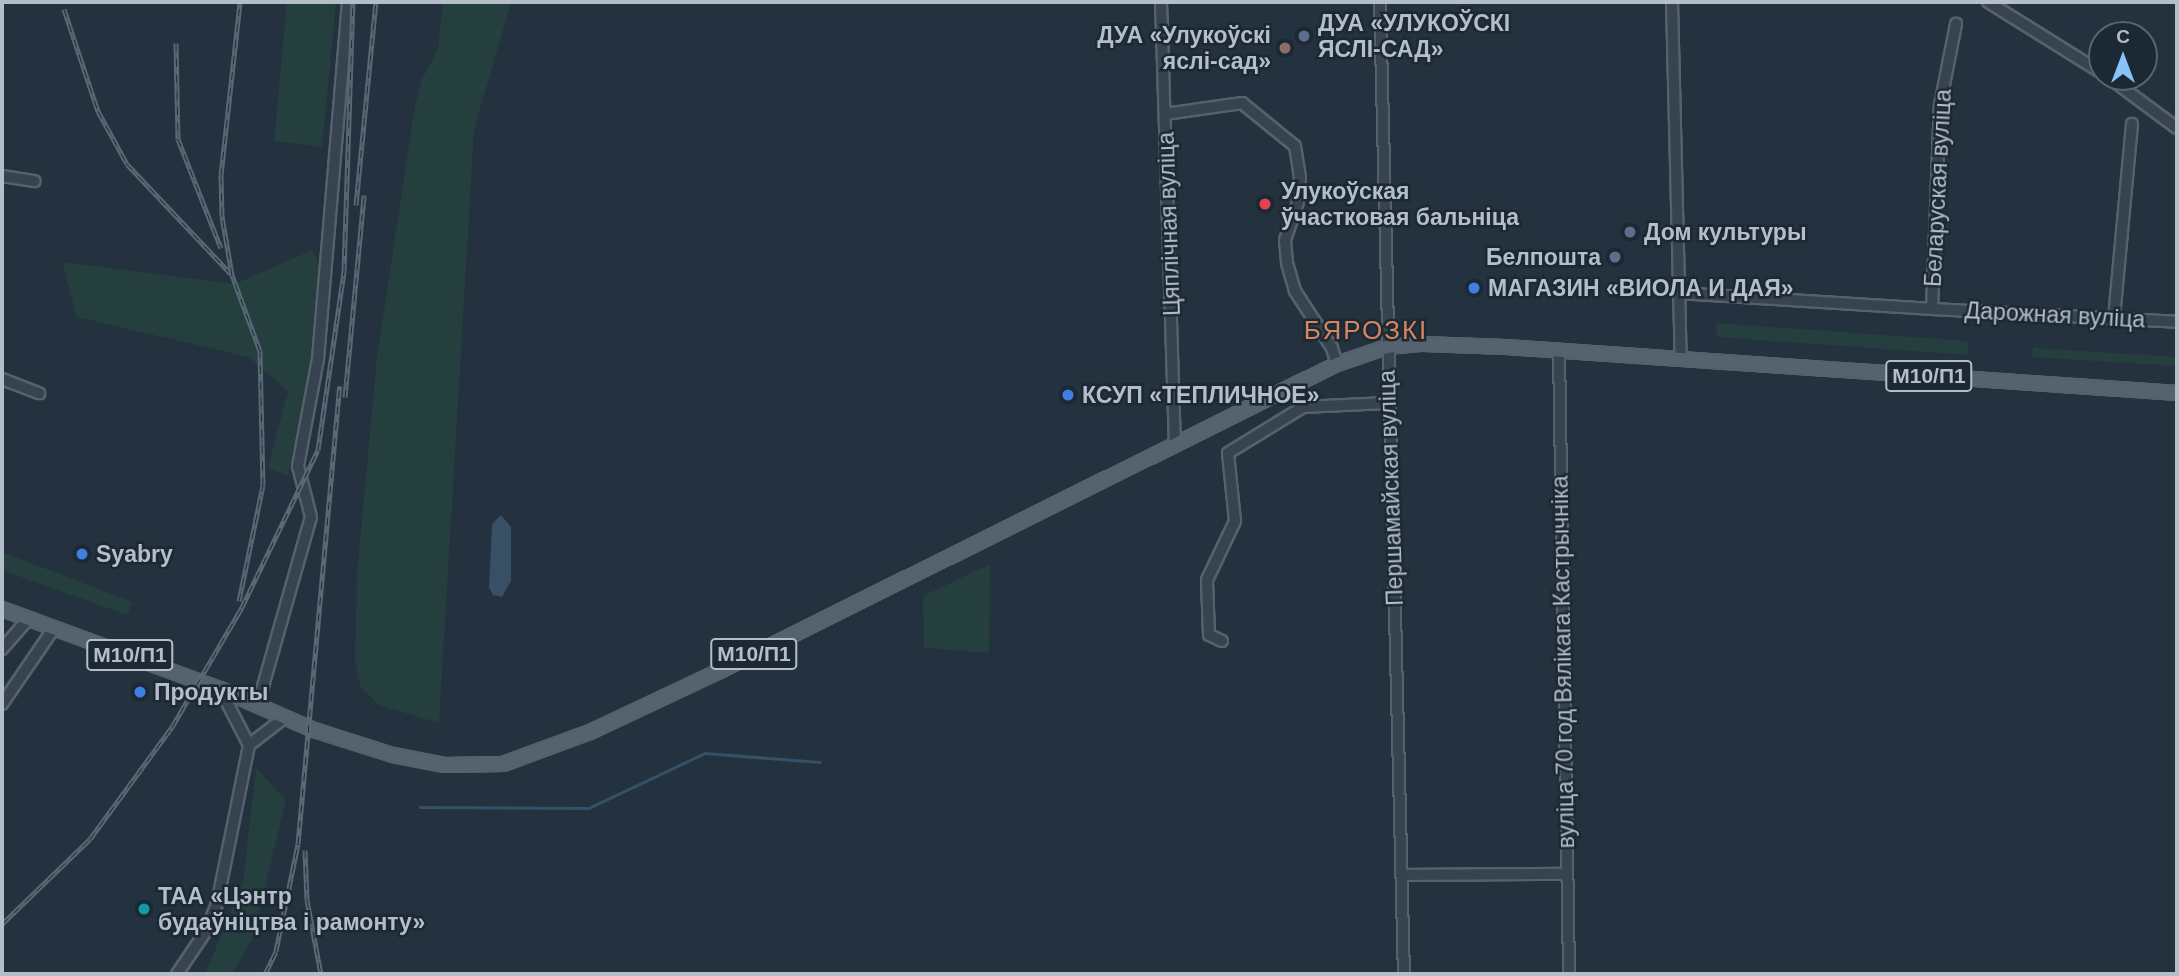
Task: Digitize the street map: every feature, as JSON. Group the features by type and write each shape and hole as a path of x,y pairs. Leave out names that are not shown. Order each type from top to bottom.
{"main road":[{"name":"М10/П1","path":"2,609 220,689 284,718 420,761 503,764 590,732 722,670 1337,364 1387,347 1423,344 1559,350 2177,393"}],"street":[{"path":"258,704 311,517 298,466 318,359 348,2"},
{"name":"Цяплічная вуліца","path":"1161,2 1175,446"},
{"name":"Першамайская вуліца","path":"1380,2 1387,403 1404,974"},
{"path":"1672,2 1681,358"},
{"path":"1988,2 2088,64"},
{"name":"Беларуская вуліца","path":"1679,293 1932,309 1940,105 1956,24"},
{"path":"2127,91 2177,128"},
{"path":"1165,114 1242,103 1295,146 1300,177 1285,240 1287,263 1295,291 1332,348 1337,364"},
{"path":"2113,318 2132,124"},
{"path":"2,176 35,181"},
{"name":"Дарожная вуліца","path":"1932,309 2177,322"},
{"name":"вуліца 70 год Вялікага Кастрычніка","path":"1559,350 1569,974"},
{"path":"2,379 39,393"},
{"path":"1222,641 1209,635 1207,580 1235,521 1228,453 1303,407 1387,403"},
{"path":"2,649 29,618"},
{"path":"2,704 54,628"},
{"path":"177,974 206,931 217,904 249,745 220,689"},
{"path":"249,745 284,718"},
{"path":"1403,875 1566,874"}],"green space":[{"path":"287,2 336,2 322,147 274,141"},
{"path":"443,2 511,2 474,130 439,723 379,705 361,688 355,662 357,574 377,357 415,106 422,79 438,49"},
{"path":"312,250 320,265 311,361 288,476 268,468 288,391 248,357 77,317 62,262 235,284"},
{"path":"1716,323 1968,341 1968,355 1717,337"},
{"path":"2033,348 2177,357 2177,366 2032,357"},
{"path":"2,552 133,602 127,615 2,570"},
{"path":"990,564 989,653 924,648 923,596"},
{"path":"256,768 286,800 252,940 232,974 205,974 243,883"}],"water":[{"path":"501,515 511,527 511,581 502,597 493,595 489,588 492,524"}],"waterway":[{"path":"420,807 589,808 705,753 820,762"}],"railway":[{"path":"239,601 263,485 260,351 232,275 222,216 221,175 240,2"},
{"path":"2,924 90,839 172,727 242,607 318,450 344,271 353,2"},
{"path":"356,205 376,2"},
{"path":"64,9 98,111 127,164 231,274"},
{"path":"176,43 178,139 221,248"},
{"path":"345,397 364,195"},
{"path":"265,974 276,951 298,844 340,386"},
{"path":"305,850 307,900 321,974"}],"place":[{"name":"ДУА «УЛУКОЎСКІ ЯСЛІ-САД»","path":"1304,36"},
{"name":"ДУА «Улукоўскі яслі-сад»","path":"1285,48"},
{"name":"Улукоўская ўчастковая бальніца","path":"1265,204"},
{"name":"Дом культуры","path":"1630,232"},
{"name":"Белпошта","path":"1615,257"},
{"name":"МАГАЗИН «ВИОЛА И ДАЯ»","path":"1474,288"},
{"name":"КСУП «ТЕПЛИЧНОЕ»","path":"1068,395"},
{"name":"Syabry","path":"82,554"},
{"name":"Продукты","path":"140,692"},
{"name":"ТАА «Цэнтр будаўніцтва і рамонту»","path":"144,909"}],"district":[{"name":"БЯРОЗКІ","path":"1366,331"}]}
